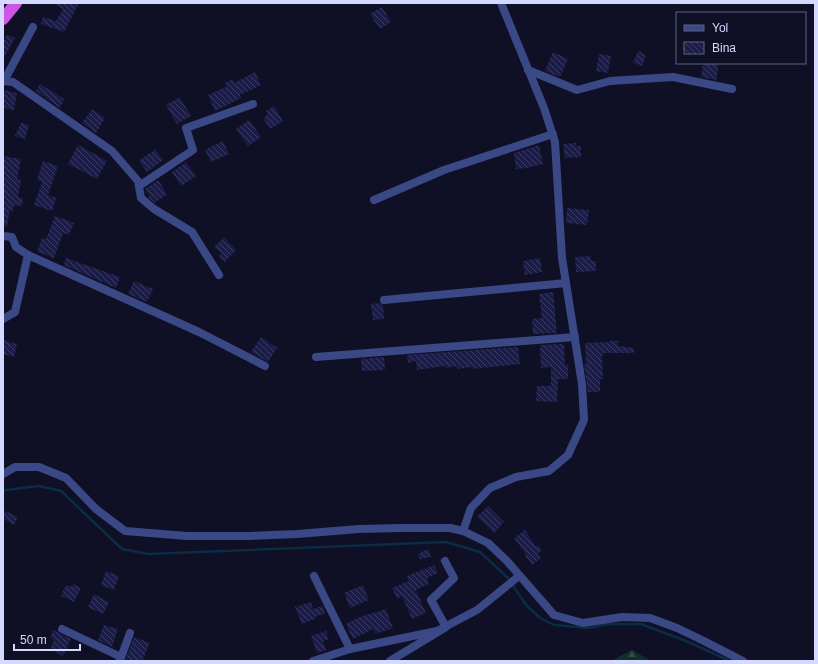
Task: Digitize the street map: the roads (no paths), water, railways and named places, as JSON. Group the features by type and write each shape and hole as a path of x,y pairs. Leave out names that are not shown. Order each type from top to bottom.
{"highway":[{"path":"3,18 16,3"}],"street":[{"path":"463,531 471,508 490,488 516,477 549,471 568,455 584,420 582,384 562,258 555,142 544,108 501,3"},
{"path":"33,28 4,81 13,82 112,152 138,181 141,198 154,209 192,232 219,275"},
{"path":"528,70 577,90 610,81 673,76 732,89"},
{"path":"139,186 193,150 186,128 253,104"},
{"path":"374,200 444,170 552,134"},
{"path":"3,236 12,237 16,247 28,255 199,332 266,366"},
{"path":"3,319 16,312 28,255"},
{"path":"384,300 566,283"},
{"path":"316,357 575,337"},
{"path":"3,474 15,468 39,467 66,478 96,509 125,531 187,536 248,536 394,528 450,528 463,531 488,543 506,560 554,616 583,623 622,617 650,618 698,637 743,661"},
{"path":"445,561 454,578 431,600 446,627"},
{"path":"314,576 350,649"},
{"path":"390,661 477,610 519,576"},
{"path":"313,661 350,649 437,631 446,627"},
{"path":"62,629 120,659 130,633"}],"waterway":[{"path":"3,492 5,490 39,486 61,491 122,549 148,554 446,542 480,552 508,578 526,605 540,618 554,625 589,628 608,624 641,624 686,641 730,661"}]}
